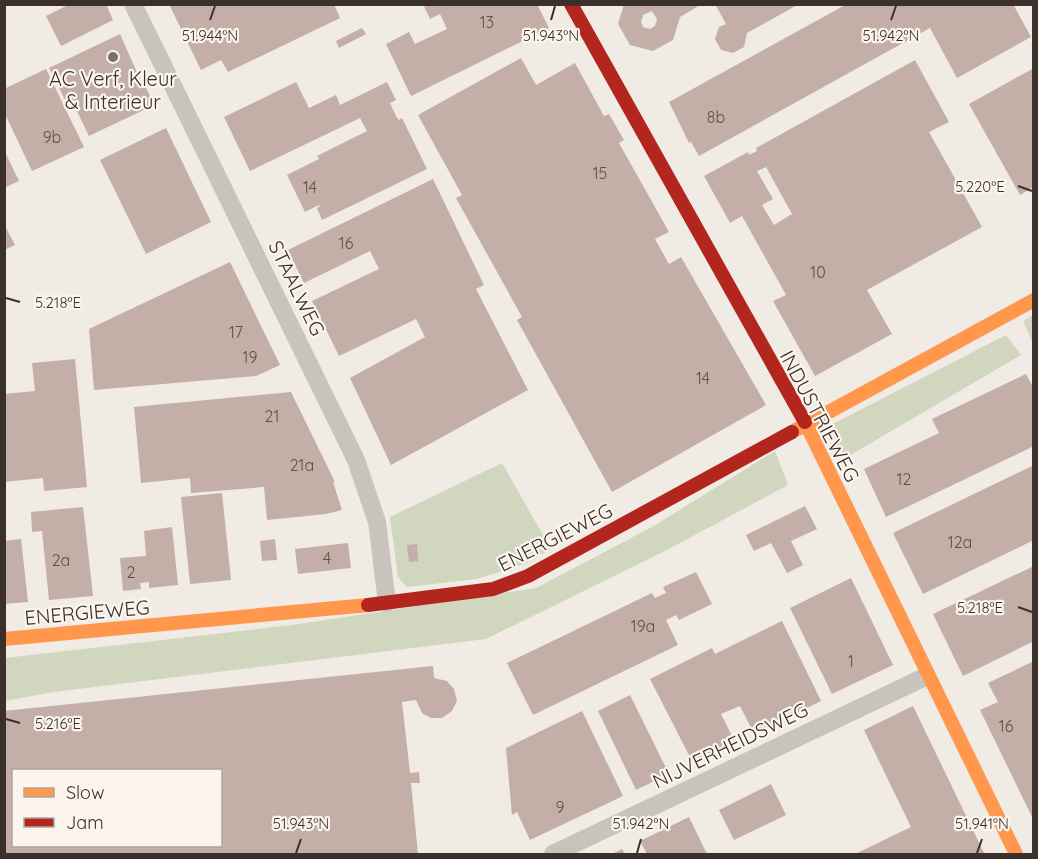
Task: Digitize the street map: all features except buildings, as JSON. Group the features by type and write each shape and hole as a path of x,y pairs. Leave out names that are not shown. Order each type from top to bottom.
{"street":[{"name":"STAALWEG","path":"133,4 356,460 377,522 387,603"},
{"name":"INDUSTRIEWEG","path":"571,4 806,425 1016,855"},
{"name":"ENERGIEWEG","path":"4,639 387,603 493,589 528,576 1034,300"},
{"name":"NIJVERHEIDSWEG","path":"553,855 927,676"}],"green space":[{"path":"1033,315 1033,343 1023,321"},
{"path":"1006,335 1021,355 842,460 825,428"},
{"path":"775,451 788,485 667,550 486,639 54,692 5,701 5,658 292,625 536,588 652,527"},
{"path":"502,463 551,549 527,563 477,579 407,587 398,577 390,517"}],"traffic: slow":[{"path":"792,432 1034,300"},
{"path":"805,422 1016,854"},
{"path":"4,639 368,605"}],"traffic: jam":[{"path":"571,4 805,422"},
{"path":"368,605 493,589 528,576 792,432"}],"place":[{"name":"AC Verf, Kleur & Interieur","path":"113,57"}]}
